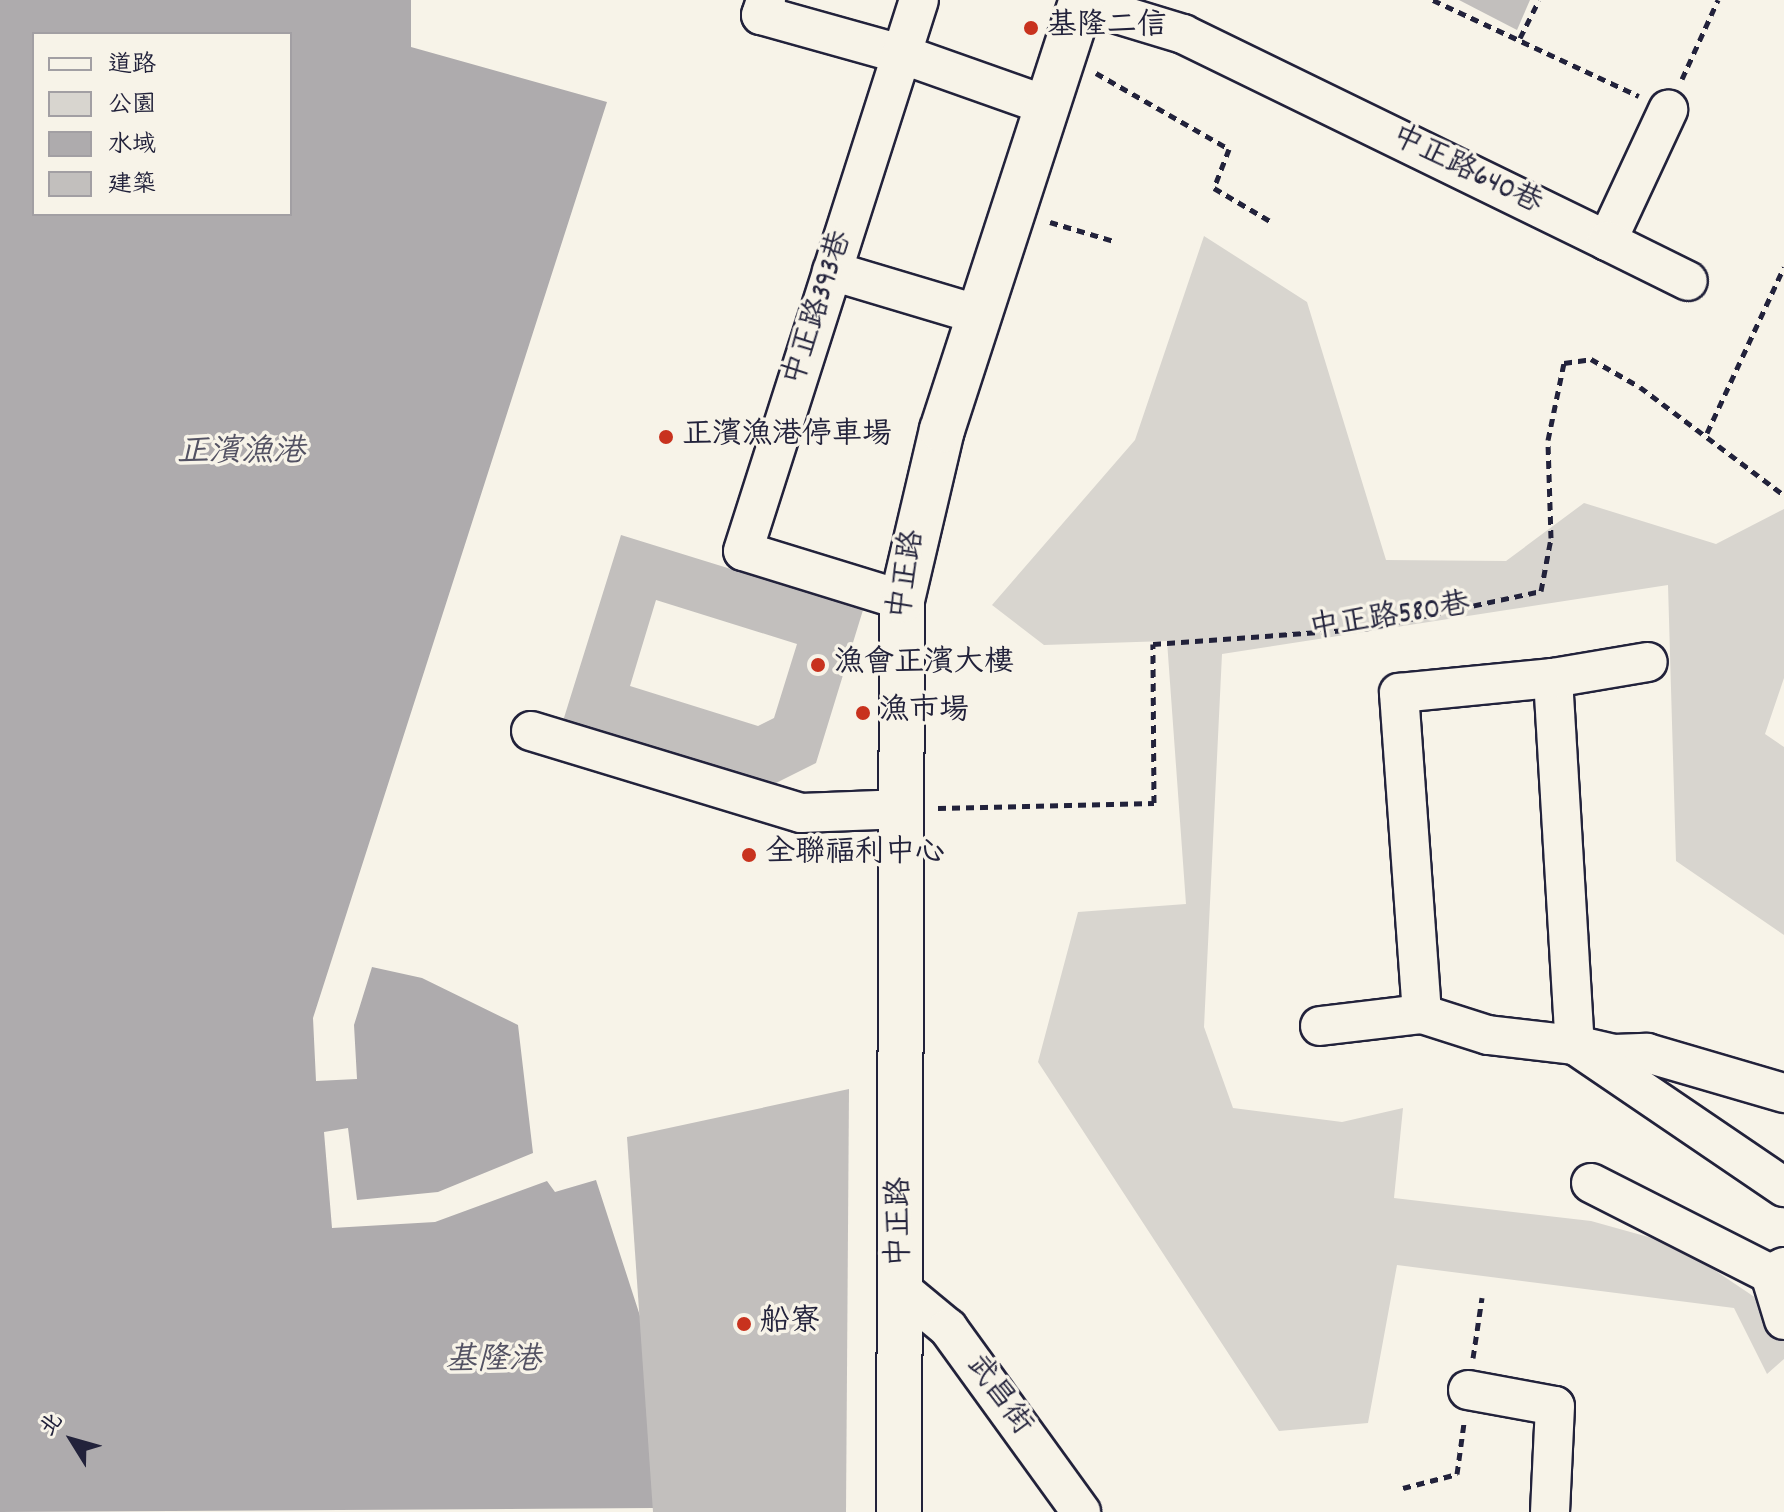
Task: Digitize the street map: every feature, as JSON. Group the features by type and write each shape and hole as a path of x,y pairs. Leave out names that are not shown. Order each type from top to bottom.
{"main road":[{"name":"中正路","path":"899,1512 904,809 902,600 926,489 1082,1"}],"lane":[{"path":"766,0 761,15 901,54 1048,106"},
{"name":"中正路393巷","path":"902,600 743,551 919,0"},
{"name":"中正路640巷","path":"1082,1 1183,34 1688,281"},
{"path":"1607,241 1668,110"},
{"path":"832,271 980,315"},
{"path":"1422,1014 1399,693 1553,678 1648,662"},
{"path":"1553,678 1575,1045"},
{"path":"531,731 801,813 904,809"},
{"path":"1320,1026 1422,1014 1488,1035 1575,1045 1614,1054 1647,1053 1784,1093"},
{"path":"1575,1045 1784,1187"},
{"path":"1591,1183 1777,1271 1784,1320"},
{"name":"武昌街","path":"902,1290 948,1328 1081,1512"},
{"path":"1468,1390 1555,1406 1550,1512"}],"path":[{"path":"1433,0 1520,38 1668,110 1718,0"},
{"path":"1520,38 1539,0"},
{"path":"1064,56 1174,113 1229,149 1214,188 1270,221"},
{"path":"1013,211 1114,241"},
{"path":"1707,433 1784,267"},
{"name":"中正路580巷","path":"904,809 1154,803 1153,644 1364,629 1541,591 1551,538 1548,440 1564,363 1591,359 1707,433 1784,495"}],"green space":[{"path":"1204,236 1307,302 1386,560 1506,561 1584,503 1716,544 1784,509 1784,678 1765,734 1784,747 1784,935 1676,861 1668,585 1222,654 1204,1027 1233,1108 1342,1122 1403,1108 1394,1198 1591,1221 1677,1245 1759,1300 1784,1338 1784,1359 1767,1374 1734,1308 1397,1265 1368,1423 1279,1431 1038,1062 1078,912 1186,904 1167,641 1044,645 992,605 1135,440"}],"water":[{"name":"正濱漁港","path":"0,0 411,0 411,47 607,102 313,1018 316,1081 357,1079 354,1025 372,967 422,978 518,1025 533,1153 438,1192 357,1200 348,1128 324,1132 332,1228 435,1222 547,1181 555,1192 596,1180 664,1390 653,1508 0,1512"}],"building":[{"path":"1459,0 1530,0 1517,30"},
{"name":"漁會正濱大樓","path":"621,535 863,610 816,763 772,785 563,721","holes":["656,600 797,644 774,718 758,726 630,686"]},
{"name":"船寮","path":"849,1089 846,1512 653,1512 627,1137"}],"place":[{"name":"基隆二信","path":"1031,28"},
{"name":"正濱漁港停車場","path":"666,437"},
{"name":"漁會正濱大樓","path":"818,665"},
{"name":"漁市場","path":"863,713"},
{"name":"全聯福利中心","path":"749,855"},
{"name":"船寮","path":"744,1324"}],"water label":[{"name":"基隆港","path":"493,1362"}]}
